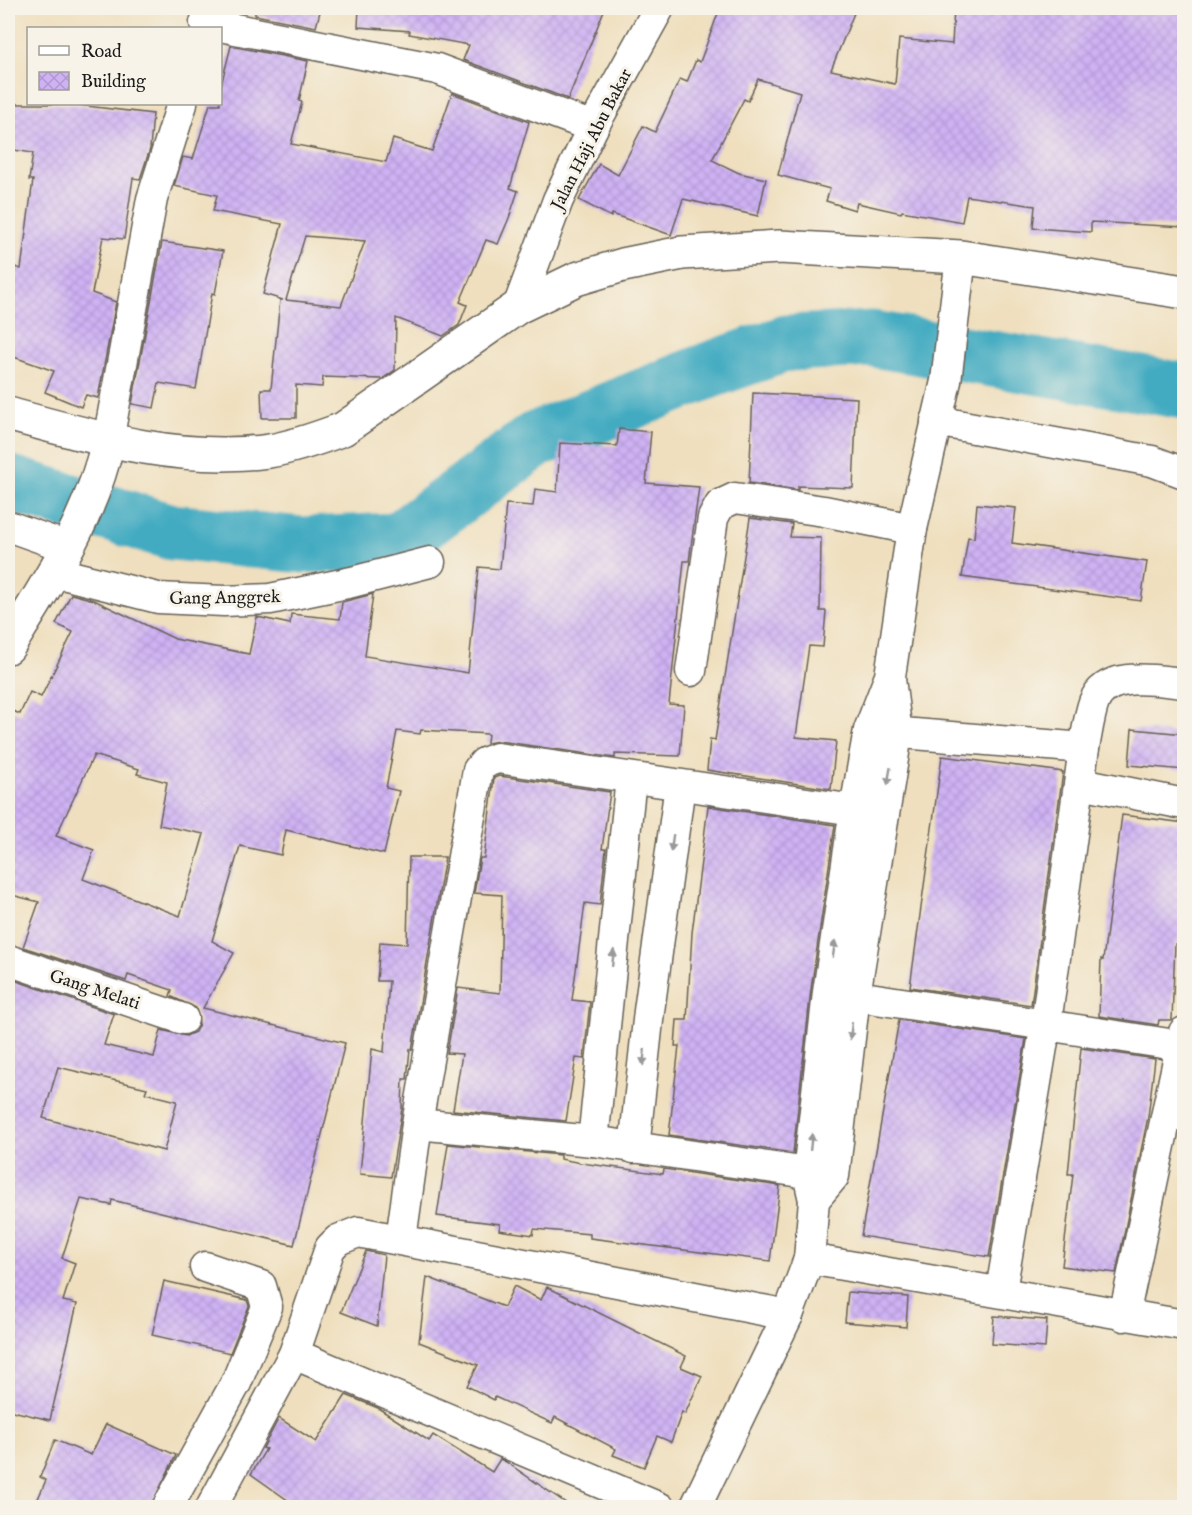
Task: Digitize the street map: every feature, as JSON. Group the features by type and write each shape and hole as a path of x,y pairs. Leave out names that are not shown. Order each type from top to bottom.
{"street":[{"name":"Jalan Haji Abu Bakar","path":"518,307 558,200 593,127 659,8"},
{"path":"205,20 437,69 593,127"},
{"path":"8,647 65,550 105,457 152,199 182,105"},
{"path":"8,414 105,457 268,451 310,441 343,429 518,307 576,279 623,265 682,253 779,247 960,271 1185,292"},
{"path":"694,1508 788,1315 809,1259 841,994 868,812 883,732 912,529 948,368 960,271"},
{"path":"936,421 1152,461 1185,473"},
{"path":"1152,461 1185,460"},
{"path":"691,671 713,518 723,503 735,498 750,500 824,511 912,529"},
{"name":"Gang Anggrek","path":"8,526 65,550 159,598 224,601 270,599 379,576 430,562"},
{"path":"1001,1291 1046,1023 1081,783 1084,748 1094,700 1103,690 1123,680 1185,683"},
{"path":"883,732 1084,748"},
{"path":"401,1239 417,1124 478,770 489,760 497,758 868,812"},
{"path":"593,1141 631,778"},
{"path":"1081,783 1185,804"},
{"path":"634,1148 649,1011 680,785"},
{"name":"Gang Melati","path":"8,960 183,1018"},
{"path":"841,994 1046,1023 1184,1039 1172,1151 1124,1316"},
{"path":"608,1005 649,1011"},
{"path":"417,1124 593,1141 818,1183"},
{"path":"211,1508 294,1354 330,1248 338,1240 358,1232 788,1315"},
{"path":"809,1259 1185,1325"},
{"path":"167,1508 237,1383 267,1307 261,1286 205,1267"},
{"path":"294,1354 660,1508"}],"building":[{"path":"255,8 321,8 316,27 255,15"},
{"path":"359,8 605,8 568,99 463,60 469,45 409,34 410,31 358,27"},
{"path":"720,8 856,8 831,70 895,84 899,39 952,44 954,8 1185,8 1185,227 1091,222 1091,232 1033,228 1035,206 967,196 962,222 902,211 901,213 857,203 855,210 826,201 830,189 778,175 800,92 758,79 748,101 744,99 712,160 739,173 766,179 758,216 683,199 671,235 612,214 611,217 579,200 599,164 618,175 643,126 655,132 680,79 687,82 696,60 700,62"},
{"path":"231,46 308,61 299,101 302,102 291,144 386,162 393,139 432,151 452,93 529,122 510,188 518,191 509,218 498,244 486,240 460,302 467,305 459,325 443,336 396,318 395,370 382,379 323,377 322,387 296,385 296,418 262,418 261,389 271,389 280,300 283,300 263,294 282,224 213,211 217,195 174,186 183,157 193,159 210,105 222,105 222,81","holes":["305,236 365,241 341,306 286,300"]},
{"path":"8,104 78,105 153,114 150,149 140,179 133,178 124,239 103,237 92,293 116,302 98,398 86,395 81,407 45,392 54,371 8,355 8,288 15,267 21,269 33,180 29,180 33,153 8,149"},
{"path":"162,242 223,251 215,294 212,293 196,389 159,383 154,408 132,404"},
{"path":"753,393 857,398 853,488 798,486 798,490 749,483"},
{"path":"619,429 651,432 646,483 699,487 689,561 684,561 669,704 684,705 680,756 615,754 615,758 499,741 487,743 488,734 421,730 420,734 397,731 386,788 399,791 384,854 286,830 281,855 240,846 212,941 234,953 203,1008 345,1043 294,1245 112,1200 111,1205 81,1199 62,1258 75,1263 63,1301 77,1304 50,1420 8,1410 8,978 114,1014 104,1045 154,1057 161,1030 186,1036 195,1032 199,1024 196,1008 170,996 172,990 128,975 126,981 23,947 39,902 8,894 8,709 20,714 30,692 41,697 73,632 56,624 71,594 94,600 175,639 249,654 257,617 290,624 291,614 340,619 342,602 373,594 365,656 468,673 479,567 500,569 506,504 533,506 535,489 557,492 560,443 617,446","holes":["94,755 139,769 137,774 167,782 159,825 204,834 180,916 83,879 94,850 56,836","58,1067 147,1088 145,1093 177,1101 164,1151 43,1118"]},
{"path":"977,504 1016,508 1012,543 1147,562 1141,601 962,577 968,537 974,538"},
{"path":"750,518 792,524 790,537 821,538 820,611 826,611 823,647 809,646 796,737 836,741 831,789 707,770 710,739 715,740"},
{"path":"1132,729 1185,734 1185,770 1129,765"},
{"path":"942,756 1063,772 1031,1005 910,987"},
{"path":"499,776 610,792 602,849 606,849 600,905 585,903 572,1000 590,1002 584,1059 576,1058 566,1121 453,1110 462,1054 447,1053 458,988 500,993 502,895 474,893 480,858 484,858 494,778"},
{"path":"708,806 835,825 811,989 793,1153 669,1135 679,1046 675,1046 677,1020 687,1020 692,933"},
{"path":"1122,815 1185,823 1185,895 1178,944 1175,944 1172,1020 1159,1020 1158,1025 1099,1016 1101,959 1103,960"},
{"path":"409,857 445,857 412,1050 410,1049 407,1079 403,1079 402,1108 391,1177 360,1174 372,1049 384,1052 389,981 377,981 380,942 407,944"},
{"path":"899,1020 1026,1039 989,1257 861,1236"},
{"path":"1081,1048 1155,1059 1148,1117 1116,1273 1062,1266 1073,1174 1068,1174"},
{"path":"448,1144 560,1155 560,1159 581,1163 663,1174 664,1169 780,1186 770,1261 590,1238 590,1234 534,1229 533,1235 499,1230 500,1224 437,1216"},
{"path":"366,1251 384,1255 377,1326 341,1312"},
{"path":"427,1277 504,1307 514,1286 541,1300 547,1287 686,1356 681,1367 702,1376 685,1414 682,1412 671,1442 657,1436 644,1467 613,1455 616,1449 555,1417 552,1423 495,1397 494,1400 467,1386 478,1365 419,1342"},
{"path":"164,1281 247,1300 249,1306 230,1353 152,1335"},
{"path":"848,1292 908,1297 906,1327 845,1322"},
{"path":"994,1316 1047,1320 1045,1348 992,1344"},
{"path":"346,1395 378,1408 429,1441 433,1435 492,1472 500,1459 573,1508 299,1508 251,1474 266,1449 263,1448 279,1418 316,1442"},
{"path":"106,1424 176,1455 150,1508 34,1508 46,1480 40,1477 55,1440 91,1455"}],"waterway":[{"path":"8,483 172,532 303,545 398,541 535,440 710,370 787,343 873,339 1184,391"}]}
